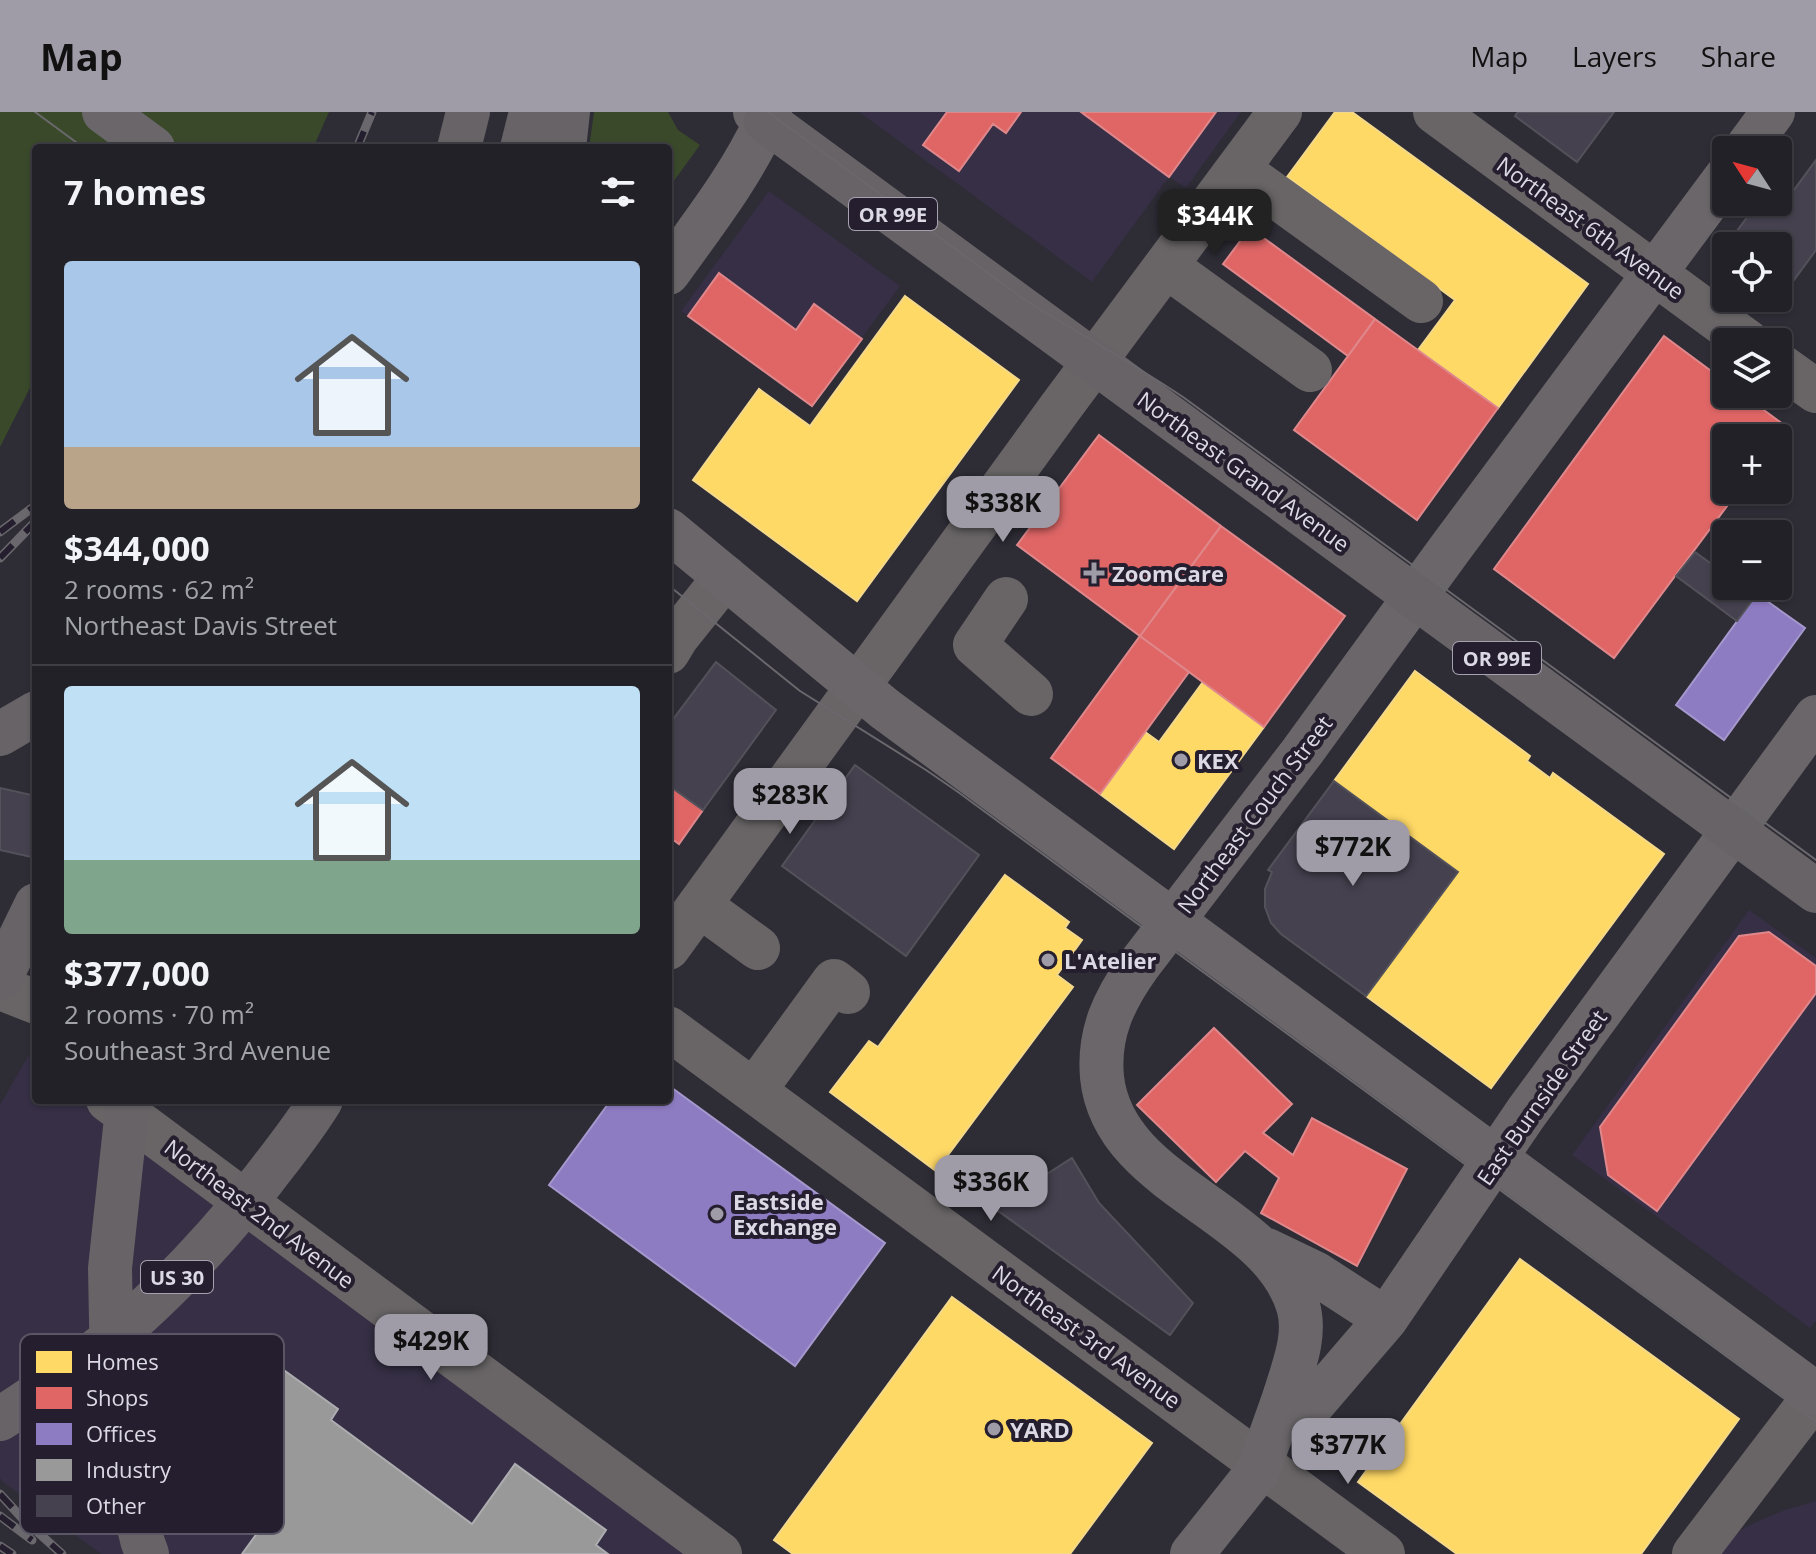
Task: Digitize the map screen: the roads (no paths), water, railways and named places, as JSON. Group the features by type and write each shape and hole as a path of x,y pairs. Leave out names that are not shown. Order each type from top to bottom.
{"highway":[{"path":"460,144 468,112"},
{"path":"523,144 531,112"},
{"path":"564,144 568,112"},
{"name":"Northeast Grand Avenue","path":"764,115 1733,831"},
{"path":"0,734 32,715"},
{"name":"OR 99E","path":"1733,831 1816,891"},
{"path":"0,979 32,913"},
{"path":"111,1334 110,1268 128,1104"},
{"name":"US 30","path":"116,1334 205,1248 245,1202 318,1104"},
{"name":"US 30","path":"0,1419 20,1405"},
{"path":"141,1534 147,1554"}],"main road":[{"path":"104,112 148,144"},
{"path":"1755,136 1773,112"},
{"path":"672,267 743,167 764,115"},
{"name":"Northeast Couch Street","path":"1192,1554 1266,1472 1296,1403 1300,1315 1289,1284 1257,1245 1131,1144 1113,1117 1104,1088 1101,1060 1105,1027 1130,979 1295,761 1712,196"},
{"path":"672,533 885,709 1816,1394"},
{"name":"East Burnside Street","path":"1296,1403 1386,1319 1526,1113 1816,717"},
{"path":"1257,1245 1315,1273 1386,1319"}],"street":[{"path":"672,942 1280,112"},
{"name":"Northeast 6th Avenue","path":"1435,112 1729,328"},
{"path":"1238,169 1421,301"},
{"path":"1166,266 1310,370"},
{"path":"1792,374 1816,391"},
{"path":"672,645 725,577"},
{"path":"1006,599 975,645 1031,694"},
{"path":"699,905 758,948"},
{"path":"754,1091 834,981 848,992"},
{"path":"0,988 32,1000"},
{"name":"Northeast 3rd Avenue","path":"672,1031 1266,1472 1383,1554"},
{"name":"Northeast 2nd Avenue","path":"119,1104 159,1118 720,1554"},
{"path":"1694,1554 1816,1394"}],"tram line":[{"path":"35,112 79,144"},
{"path":"768,112 1025,300 1183,397 1816,860"},
{"path":"672,588 800,691 958,792 1816,1422"}],"railway":[{"path":"359,144 372,112"},
{"path":"0,532 32,508"},
{"path":"0,558 32,525"},
{"path":"0,1494 20,1516"},
{"path":"0,1516 20,1531"},
{"path":"24,1534 32,1540"},
{"path":"40,1534 62,1554"},
{"path":"0,1546 12,1554"}],"place":[{"name":"ZoomCare","path":"1094,573"},
{"name":"KEX","path":"1181,760"},
{"name":"L'Atelier","path":"1048,960"},
{"name":"Eastside Exchange","path":"717,1214"},
{"name":"YARD","path":"994,1429"}]}
